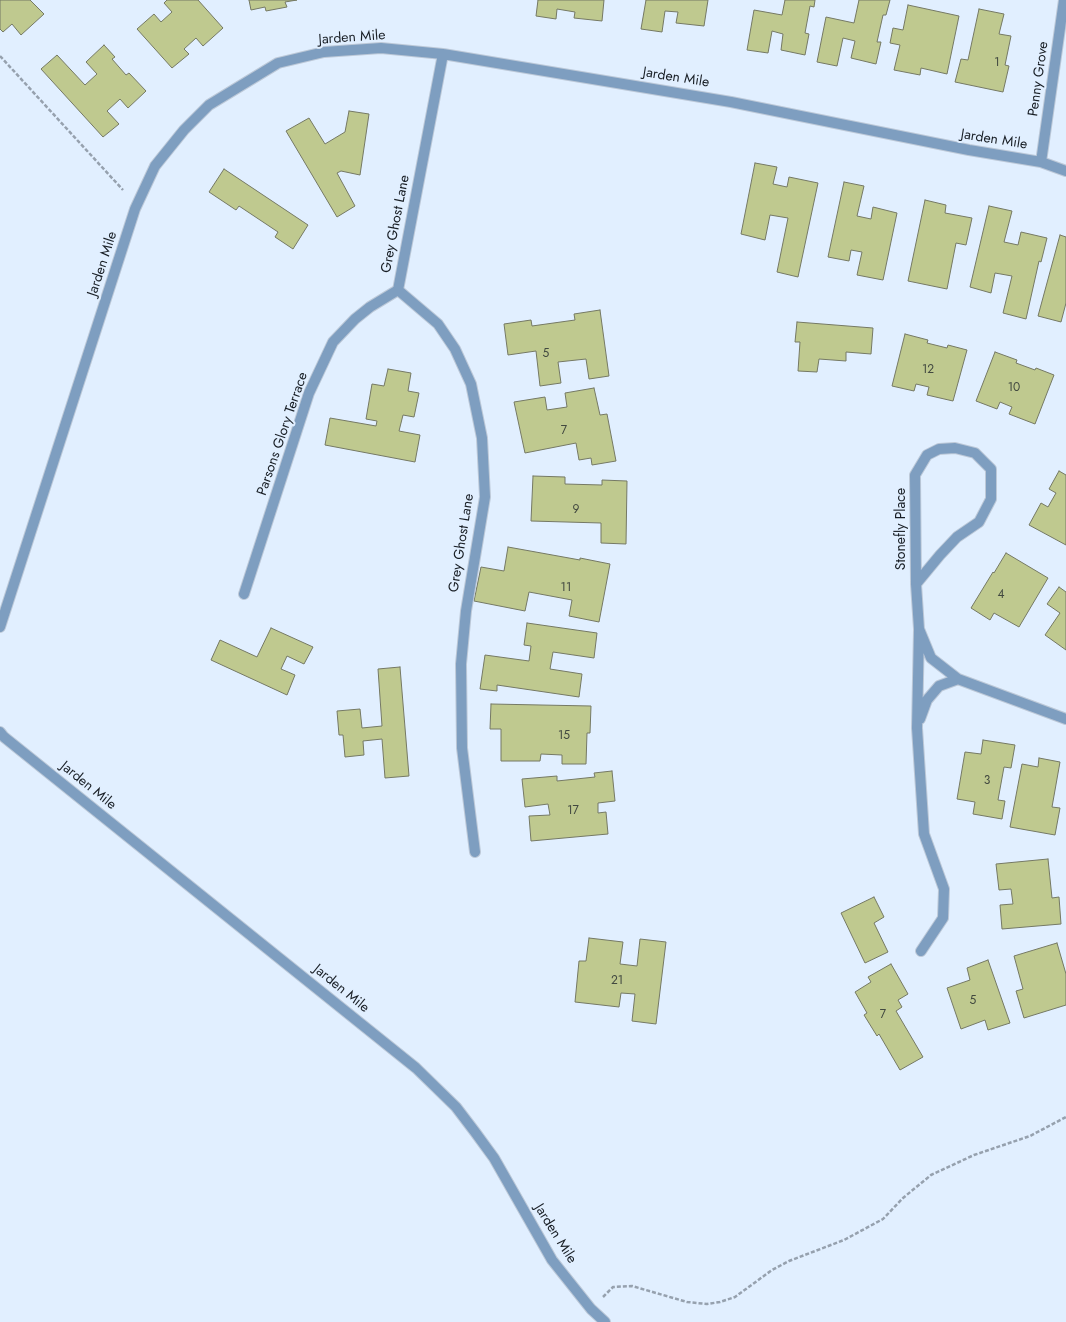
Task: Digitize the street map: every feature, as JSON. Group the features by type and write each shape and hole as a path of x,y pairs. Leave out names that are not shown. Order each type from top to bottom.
{"street":[{"name":"Penny Grove","path":"1041,162 1064,0"},
{"name":"Jarden Mile","path":"0,627 137,205 155,166 184,130 209,105 278,64 324,52 381,48 443,54 731,102 969,150 1041,162 1066,171"},
{"name":"Grey Ghost Lane","path":"443,54 398,290 438,324 455,349 471,384 482,438 484,497 466,611 461,664 462,748 475,852"},
{"name":"Parsons Glory Terrace","path":"244,594 309,393 333,342 354,319 370,307 398,290"},
{"name":"Stonefly Place","path":"916,584 957,537 979,522 991,499 991,469 975,453 955,448 939,449 927,455 915,475 916,584 919,629 917,728 924,834 944,889 943,918 921,951"},
{"name":"Stonefly Place","path":"919,629 931,658 958,679 1066,719"},
{"path":"917,728 927,700 939,686 958,679"},
{"name":"Jarden Mile","path":"0,732 4,737 416,1068 456,1107 494,1158 552,1260 591,1310 605,1322"}],"path":[{"path":"0,56 137,205"},
{"path":"591,1310 613,1287 632,1286 687,1302 707,1304 720,1302 735,1297 772,1270 789,1261 844,1240 883,1218 903,1198 931,1175 974,1155 1030,1136 1066,1117"}],"building":[{"path":"0,0 30,0 44,14 21,35 12,24 3,32 0,29"},
{"path":"167,0 198,0 223,28 203,46 196,38 184,49 189,54 172,68 137,29 154,14 161,22 172,12 164,3"},
{"path":"249,0 297,0 285,2 287,7 266,11 265,7 251,10"},
{"path":"538,0 604,0 602,21 574,18 575,12 557,9 556,19 536,16"},
{"path":"646,0 708,0 704,26 676,23 678,12 665,11 662,32 641,29"},
{"path":"785,0 815,0 814,7 810,6 805,33 809,34 805,55 781,50 783,34 772,31 768,53 747,50 754,10 782,15"},
{"path":"859,0 890,0 886,15 883,15 877,42 881,42 876,64 851,58 855,41 843,38 837,66 817,62 826,17 854,23"},
{"path":"908,5 959,16 947,74 921,68 920,75 894,70 900,45 890,43 893,28 903,30"},
{"path":"979,9 1004,14 999,34 1011,36 1005,65 1009,66 1003,92 955,82 961,59 968,60"},
{"path":"104,45 115,57 112,59 126,75 129,73 146,91 128,108 120,99 107,111 119,124 103,137 41,69 57,55 85,85 97,74 86,62"},
{"path":"349,111 369,114 360,175 341,171 337,173 355,206 337,217 286,131 309,118 325,144 345,132"},
{"path":"755,163 777,167 773,184 787,187 789,177 818,183 798,277 777,272 788,218 770,215 765,240 741,234"},
{"path":"224,169 308,225 293,249 275,237 278,232 239,206 236,210 209,192"},
{"path":"844,182 864,186 857,216 871,219 873,207 897,213 883,280 857,275 862,252 851,250 849,261 828,257"},
{"path":"925,200 946,205 945,213 972,218 966,245 956,243 947,289 908,281"},
{"path":"989,206 1012,211 1004,242 1018,245 1021,232 1047,238 1041,262 1039,261 1026,319 1003,313 1012,276 995,273 991,293 970,287"},
{"path":"1060,235 1066,237 1066,303 1061,322 1038,316"},
{"path":"600,310 609,376 589,379 586,359 558,362 561,383 540,386 536,351 508,355 504,324 531,320 532,326 575,320 574,314"},
{"path":"797,322 873,328 871,354 846,352 846,361 819,359 817,372 798,371 800,342 795,342"},
{"path":"905,334 928,340 927,343 947,348 948,345 967,350 953,401 927,395 929,387 916,384 914,391 892,386"},
{"path":"995,352 1017,360 1016,363 1035,370 1036,368 1054,375 1035,424 1009,414 1012,407 1000,402 997,409 976,401"},
{"path":"388,369 411,373 408,391 419,393 414,417 403,415 399,431 420,435 415,462 325,445 330,418 376,426 377,421 366,419 372,384 384,386"},
{"path":"594,388 600,415 607,414 616,461 592,465 591,458 579,460 576,443 525,453 514,402 545,397 547,410 567,407 565,393"},
{"path":"1059,471 1066,475 1066,545 1029,525 1041,503 1048,507 1056,493 1049,489"},
{"path":"533,476 565,477 565,484 602,485 602,480 627,481 626,544 601,543 601,523 531,521"},
{"path":"508,547 610,564 599,622 569,616 572,600 529,592 525,611 474,601 481,567 504,571"},
{"path":"1006,553 1048,578 1019,627 994,613 990,620 971,608"},
{"path":"1059,587 1066,592 1066,650 1045,635 1060,613 1047,604"},
{"path":"527,623 597,633 594,658 553,652 550,669 582,674 579,697 497,685 497,691 480,689 485,655 529,661 531,646 524,645"},
{"path":"271,628 313,647 304,664 287,656 281,669 295,675 287,695 211,660 220,640 257,657"},
{"path":"400,667 409,776 385,778 382,739 363,741 364,755 345,757 343,735 339,735 337,711 360,709 362,728 382,726 378,669"},
{"path":"491,704 591,706 590,733 587,733 586,764 562,764 562,755 541,754 540,761 501,761 501,729 490,729"},
{"path":"983,740 1015,745 1011,768 1004,767 998,800 1005,801 1002,819 973,814 975,802 957,799 965,752 981,754"},
{"path":"1039,758 1060,762 1052,807 1060,808 1055,835 1010,827 1022,764 1038,767"},
{"path":"612,771 615,801 598,803 598,813 606,812 608,834 531,841 529,816 550,815 548,804 525,807 522,779 557,776 557,781 595,777 594,773"},
{"path":"1048,859 1052,898 1059,897 1061,924 1002,929 1000,905 1013,904 1011,889 999,890 996,864"},
{"path":"874,897 884,917 874,923 888,952 865,963 841,913"},
{"path":"589,938 623,942 620,964 637,966 640,939 666,942 656,1024 632,1021 635,994 621,993 619,1007 575,1002 579,961 586,961"},
{"path":"1057,943 1066,974 1066,1005 1024,1018 1016,991 1023,989 1014,956"},
{"path":"988,960 1010,1023 988,1030 985,1020 961,1029 947,988 970,980 967,968"},
{"path":"891,964 908,994 898,1000 902,1007 896,1011 923,1057 900,1070 879,1034 877,1036 864,1015 867,1013 855,992 871,982 868,977"}]}
